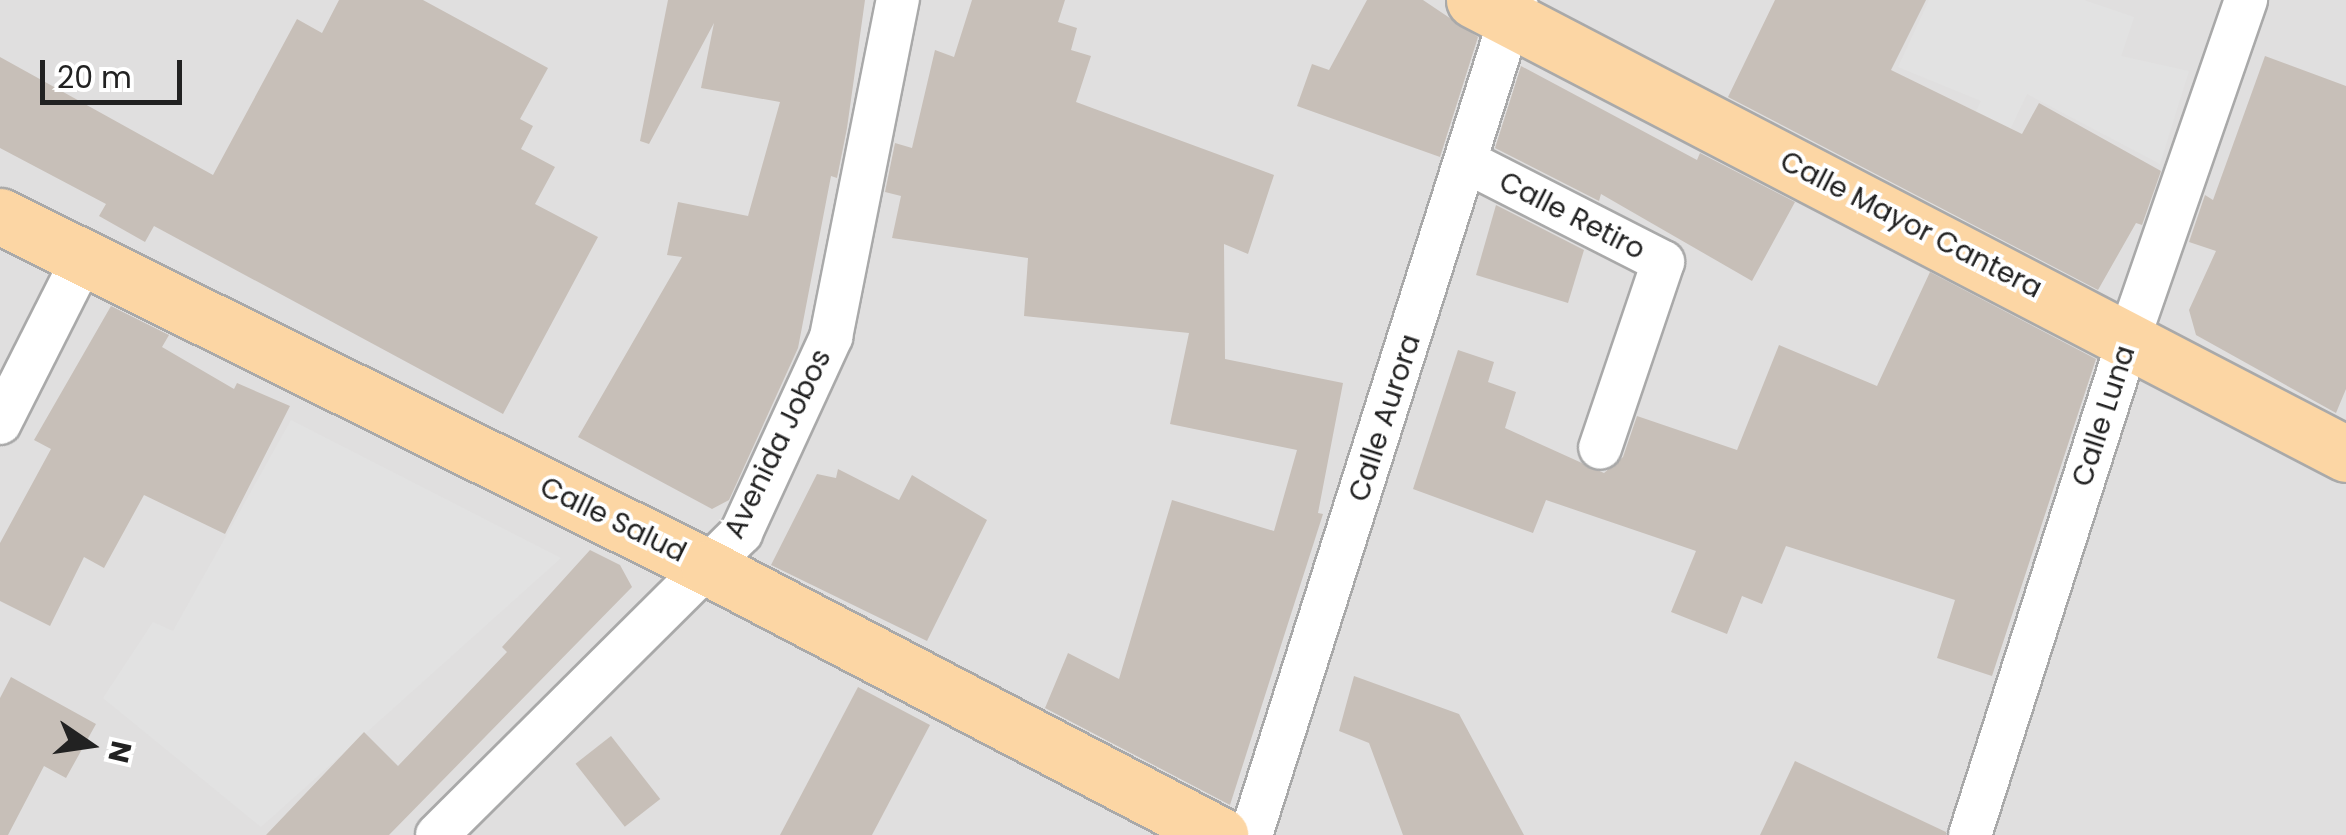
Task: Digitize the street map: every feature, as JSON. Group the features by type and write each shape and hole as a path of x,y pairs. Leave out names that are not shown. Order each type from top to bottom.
{"main road":[{"name":"Calle Mayor Cantera","path":"1500,6 2346,454"},
{"name":"Calle Salud","path":"0,216 709,568 1220,835"}],"street":[{"name":"Avenida Jobos","path":"437,835 740,533 832,337 898,0"},
{"name":"Calle Luna","path":"1970,835 2129,338 2246,0"},
{"name":"Calle Aurora","path":"1251,835 1467,162 1500,6"},
{"name":"Calle Retiro","path":"1467,162 1663,262 1600,448"},
{"path":"0,423 84,259"}],"shaded area":[{"path":"0,0 2346,0 2346,835 0,835"},
{"path":"1929,0 2084,0 2134,17 2121,56 2189,71 2160,164 2027,94 1962,231 1923,214 1981,101 1898,67"},
{"path":"291,420 561,558 261,827 103,698 153,622 173,631"}],"building":[{"path":"339,0 423,0 548,68 520,119 533,126 521,149 555,167 535,204 598,237 503,414 154,226 145,242 99,216 106,204 0,148 0,57 213,175 297,19 322,33"},
{"path":"668,0 865,0 847,128 837,178 831,176 798,348 729,500 712,509 578,437 682,257 667,255 678,202 748,216 780,102 701,88 714,23 649,144 640,141"},
{"path":"972,0 1065,0 1058,22 1077,28 1071,50 1091,56 1076,102 1274,175 1248,254 1224,244 1225,359 1343,383 1318,513 1323,514 1230,805 1045,708 1068,653 1119,679 1172,500 1274,531 1297,450 1170,424 1189,333 1024,316 1028,258 892,238 901,196 885,192 895,143 912,148 935,50 954,57"},
{"path":"1367,0 1423,0 1478,37 1440,157 1297,106 1312,64 1329,70"},
{"path":"1775,0 1926,0 1891,70 2022,134 2039,103 2161,171 2142,225 2136,223 2098,290 1728,97"},
{"path":"2265,56 2346,86 2346,389 2336,413 2196,335 2189,310 2216,251 2189,242 2205,195 2213,200"},
{"path":"1521,66 1697,160 1700,153 1795,202 1752,281 1601,194 1599,201 1495,148"},
{"path":"1496,205 1584,250 1568,303 1476,275"},
{"path":"1930,272 2096,359 1992,676 1937,658 1955,600 1786,546 1762,604 1742,596 1727,634 1671,612 1696,551 1546,500 1533,533 1413,489 1458,350 1494,362 1488,382 1516,392 1505,428 1604,473 1623,457 1637,416 1737,450 1779,345 1877,386"},
{"path":"111,306 169,335 162,347 234,389 237,383 290,406 225,534 144,495 104,568 84,557 50,626 0,601 0,543 51,449 34,440"},
{"path":"838,469 899,500 912,475 987,520 927,641 771,565 817,474 836,478"},
{"path":"590,550 620,565 632,587 389,835 266,835 364,732 398,766 507,652 502,647"},
{"path":"1354,676 1459,714 1524,835 1403,835 1369,743 1339,731"},
{"path":"11,677 96,724 66,778 44,766 8,835 0,835 0,698"},
{"path":"858,687 930,725 872,835 780,835"},
{"path":"611,736 660,799 625,827 576,764"},
{"path":"1795,761 1946,832 1946,835 1760,835"}]}
